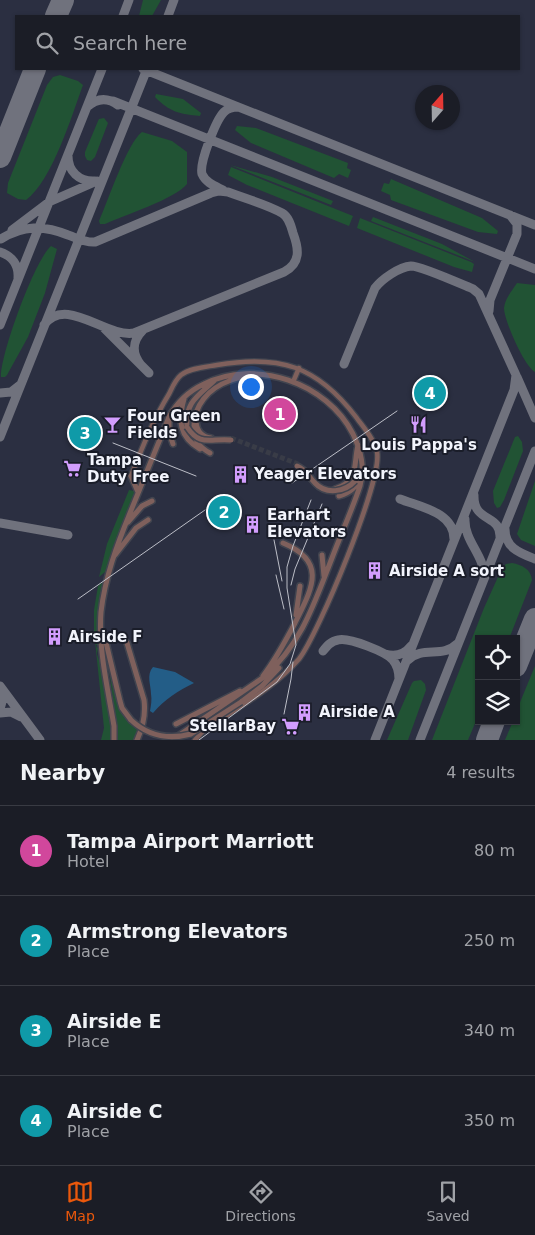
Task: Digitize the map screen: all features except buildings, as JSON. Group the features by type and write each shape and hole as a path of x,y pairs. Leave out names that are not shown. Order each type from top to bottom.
{"street":[{"path":"138,492 131,476 153,421 180,376 194,370 230,363 272,362 298,368 315,377 346,406 371,439 378,454 367,505 317,630 298,660 276,680 203,731 195,740"},
{"path":"293,382 298,368"},
{"path":"185,396 180,416 181,429 195,446 209,453 199,445 194,433 196,411 204,398 218,386 243,377 247,373"},
{"path":"101,622 122,708 131,720 145,731 154,735 171,738 191,734 240,702 271,677 294,644 307,620 360,486 362,467 358,445 350,430 336,412 316,395 293,382 267,375 247,373 216,378 197,387 176,406 169,418 138,492 114,556 106,584 101,622 102,646 114,726 114,740"},
{"path":"204,398 197,415 196,427 206,438 231,439 201,440 193,436 187,427 186,417 192,401 216,378"},
{"path":"169,418 169,432 173,444"},
{"path":"358,445 353,475 347,483 340,487 324,490 316,487 308,470 298,465 305,469 316,484 324,488 341,491 355,481 361,457"},
{"path":"339,496 351,491 355,487 362,467"},
{"path":"125,526 142,506 152,501"},
{"path":"114,556 120,551 136,528 148,520"},
{"path":"176,724 256,683 281,651 310,590 313,577 312,570 304,557 294,548 283,543"},
{"path":"322,555 324,577"},
{"path":"294,625 299,603 300,586"},
{"path":"127,643 145,708 142,726 136,740"},
{"path":"172,740 256,683 276,667 294,644"}],"shaded area":[{"path":"0,0 535,0 535,740 0,740"}],"green space":[{"path":"143,0 161,0 153,15 139,15"},
{"path":"60,75 78,81 83,85 53,163 35,191 26,200 18,199 7,193 8,183 47,85 53,77"},
{"path":"156,94 183,99 201,113 200,116 180,113 170,109 155,97"},
{"path":"104,118 108,123 95,157 91,161 87,160 85,152 99,119"},
{"path":"237,126 256,128 348,163 347,168 351,170 348,178 339,174 334,178 251,143 235,130"},
{"path":"142,132 172,141 187,152 187,184 181,190 161,201 105,224 100,224 99,221 118,173 130,148"},
{"path":"230,165 272,177 333,201 331,205"},
{"path":"231,167 353,216 349,226 247,185 228,175"},
{"path":"391,179 482,218 498,231 497,234 478,232 391,200 390,195 381,191 384,183 389,184"},
{"path":"373,217 442,244 475,262 371,221"},
{"path":"360,218 471,262 474,264 472,272 454,267 357,228"},
{"path":"51,246 57,249 45,293 28,337 7,375 1,377 6,350 19,309 36,270"},
{"path":"517,283 535,285 535,372 520,352 505,314 506,301"},
{"path":"518,436 522,442 523,451 504,500 500,507 497,508 494,503 493,491 515,437"},
{"path":"535,481 535,546 521,540 517,534"},
{"path":"129,490 135,491 135,495 105,572 99,577 107,544"},
{"path":"512,563 525,568 530,573 532,580 511,635 475,635 475,723 468,740 432,740 484,608 502,568 506,564"},
{"path":"103,582 98,614 98,645 96,645 112,727 111,740 101,740 104,728 94,631 94,610 98,586"},
{"path":"107,654 119,700 140,730 135,740 116,740 116,725"},
{"path":"535,666 535,740 505,740 511,725 520,725 520,702"},
{"path":"421,680 425,684 426,690 408,740 387,740 412,683"}],"water":[{"path":"153,667 175,672 194,683 172,696 153,713 150,711 149,677"}],"taxiway":[{"path":"123,15 129,0"},
{"path":"168,15 174,0"},
{"path":"0,325 102,70"},
{"path":"146,70 535,225"},
{"path":"0,437 147,70"},
{"path":"87,107 98,100 106,100 118,105"},
{"path":"113,101 535,269"},
{"path":"223,190 206,180 202,174 203,161 209,142 224,112 238,107"},
{"path":"68,156 72,171 84,180 95,181"},
{"path":"12,230 49,202 97,181"},
{"path":"1,239 17,231 42,228 51,229 84,241 95,242 219,191 228,192 269,207 282,213 289,222 297,245 297,255 290,268 284,272 134,333 111,330 87,320 63,314 53,317 44,325"},
{"path":"489,311 490,300 517,234 517,224 510,215"},
{"path":"0,252 14,262 18,278"},
{"path":"344,364 375,288 391,274 411,266 473,289 479,294 516,375 514,390 375,740"},
{"path":"104,328 141,365 134,348 139,334 143,330"},
{"path":"141,365 149,373"},
{"path":"517,377 535,418"},
{"path":"0,393 11,392 20,385"},
{"path":"420,740 535,451"},
{"path":"474,495 478,510 496,525 500,537"},
{"path":"400,499 426,508 442,517 448,522 454,539"},
{"path":"465,519 468,534 481,562 484,577"},
{"path":"0,523 68,535"},
{"path":"505,529 508,541 514,549 535,559"},
{"path":"323,651 331,643 338,640 367,646 393,660 398,669 399,679"},
{"path":"408,660 420,653 445,651 457,644"},
{"path":"385,654 399,654 411,646"},
{"path":"0,686 40,740"},
{"path":"0,709 3,698 1,689"},
{"path":"0,713 11,712 21,717"}],"runway":[{"path":"56,15 63,0"},
{"path":"0,157 35,70"},
{"path":"520,656 535,619"},
{"path":"487,740 493,725"}],"tunnel":[{"path":"231,438 298,464"}],"tram line":[{"path":"292,483 397,411"},
{"path":"113,443 196,476"},
{"path":"199,740 277,682 290,664 296,645 287,588 287,567 311,500"},
{"path":"291,585 295,569 322,504"},
{"path":"78,599 205,510"},
{"path":"274,540 282,581"},
{"path":"276,575 284,609"},
{"path":"284,714 293,662"}],"place":[{"name":"Airside C","path":"430,393"},
{"name":"Tampa Airport Marriott","path":"280,414"},
{"name":"Louis Pappa's","path":"419,424"},
{"name":"Four Green Fields","path":"113,425"},
{"name":"Airside E","path":"85,433"},
{"name":"Tampa Duty Free","path":"73,469"},
{"name":"Yeager Elevators","path":"240,474"},
{"name":"Armstrong Elevators","path":"224,512"},
{"name":"Earhart Elevators","path":"253,524"},
{"name":"Airside A sort","path":"375,571"},
{"name":"Airside F","path":"54,637"},
{"name":"Airside A","path":"305,712"},
{"name":"StellarBay","path":"290,726"}]}
